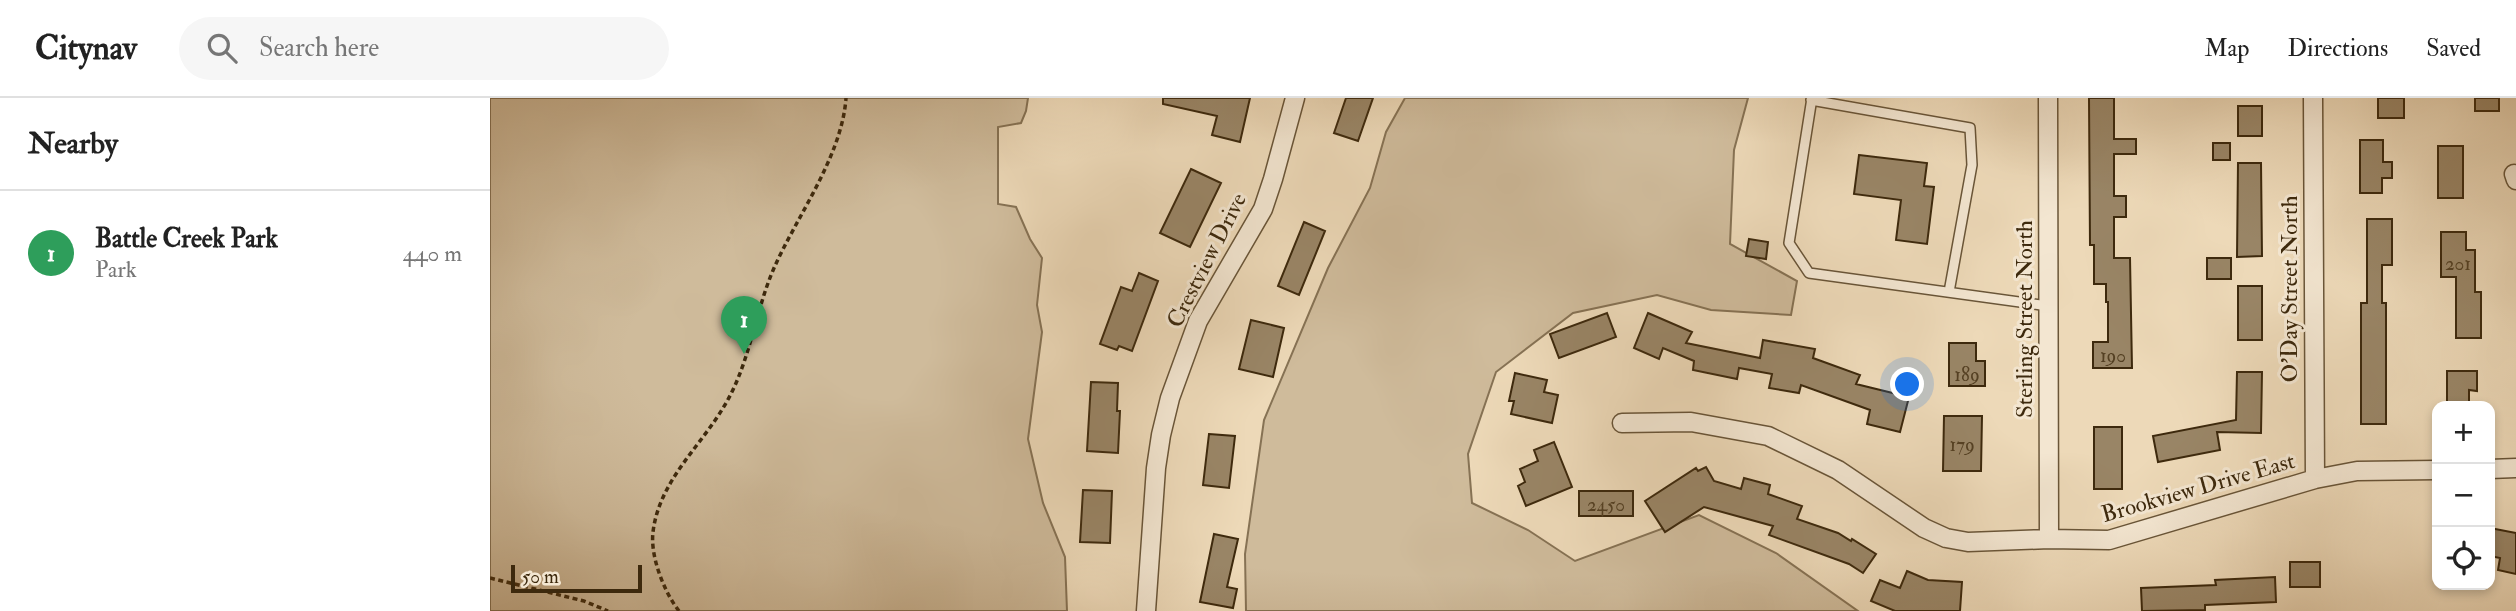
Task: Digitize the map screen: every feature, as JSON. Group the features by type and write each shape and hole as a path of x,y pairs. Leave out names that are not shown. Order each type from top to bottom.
{"street":[{"name":"Crestview Drive","path":"1146,611 1156,468 1170,398 1198,321 1263,209 1295,98"},
{"name":"Sterling Street North","path":"2048,98 2049,539"},
{"name":"O'Day Street North","path":"2313,98 2315,479"},
{"name":"Brookview Drive East","path":"1622,423 1691,422 1768,436 1838,470 1924,528 1947,538 1968,542 2109,540 2315,479 2357,471 2432,470"},
{"path":"2495,469 2516,468"}],"lane":[{"path":"1949,292 1972,165 1970,128 1811,99 1790,243 1809,273 2048,306"}],"path":[{"path":"679,611 673,603 652,548 653,530 662,500 681,465 723,408 739,378 774,269 821,176 845,119 846,98"},
{"path":"490,578 584,601 608,611"}],"shaded area":[{"path":"490,98 1028,98 1021,123 998,127 998,204 1016,207 1042,258 1037,305 1042,332 1028,439 1043,503 1065,557 1067,611 490,611"},
{"path":"1405,98 1748,98 1734,150 1730,244 1797,281 1791,315 1711,310 1657,295 1573,313 1496,372 1468,454 1472,503 1528,530 1575,561 1699,515 1776,553 1858,611 1246,611 1245,554 1264,420 1328,268 1370,188 1386,132"}],"building":[{"path":"1163,98 1250,98 1240,142 1212,135 1217,116 1163,104"},
{"path":"1346,98 1373,98 1358,141 1334,133"},
{"path":"2089,98 2114,98 2114,139 2136,139 2136,154 2114,154 2114,196 2126,196 2126,217 2114,217 2114,258 2130,258 2132,368 2093,368 2093,342 2108,342 2108,302 2106,284 2094,284 2094,245 2090,245"},
{"path":"2378,98 2404,98 2404,118 2378,118"},
{"path":"2475,98 2499,98 2499,111 2475,111"},
{"path":"2238,106 2262,106 2262,136 2238,136"},
{"path":"2360,140 2383,140 2383,162 2392,162 2392,178 2382,178 2382,193 2360,193"},
{"path":"2213,143 2230,143 2230,160 2213,160"},
{"path":"2438,146 2463,146 2463,198 2438,198"},
{"path":"1859,155 1927,163 1924,186 1934,187 1927,244 1896,240 1901,200 1854,194"},
{"path":"2238,163 2261,163 2262,256 2237,257"},
{"path":"1191,169 1221,183 1190,247 1160,233"},
{"path":"2367,219 2392,219 2392,265 2382,265 2382,303 2386,303 2386,424 2361,424 2361,303 2367,303"},
{"path":"1304,222 1325,231 1299,295 1278,286"},
{"path":"2441,232 2466,232 2466,250 2475,250 2475,292 2481,292 2481,338 2456,338 2456,277 2441,277"},
{"path":"1749,239 1768,242 1766,259 1746,256"},
{"path":"2207,258 2231,258 2231,279 2207,279"},
{"path":"1139,273 1158,281 1132,351 1119,346 1117,350 1100,344 1121,287 1132,291"},
{"path":"2238,286 2262,286 2262,340 2238,340"},
{"path":"1607,313 1616,337 1559,358 1550,334"},
{"path":"1648,313 1692,332 1686,343 1760,358 1763,340 1815,349 1813,358 1860,375 1856,384 1909,397 1900,432 1867,424 1870,410 1801,385 1799,393 1769,388 1772,374 1739,368 1737,379 1693,370 1694,361 1663,348 1659,359 1634,348"},
{"path":"1251,320 1284,328 1273,377 1239,369"},
{"path":"1949,343 1976,343 1976,361 1985,361 1985,386 1949,386"},
{"path":"2447,371 2477,371 2477,391 2469,390 2469,401 2447,401"},
{"path":"2237,372 2262,372 2261,433 2217,432 2220,450 2158,462 2153,436 2236,420"},
{"path":"1515,373 1547,380 1544,392 1558,395 1552,423 1511,414 1514,401 1509,401"},
{"path":"1091,382 1118,383 1118,453 1087,451"},
{"path":"1944,416 1982,416 1981,471 1943,471"},
{"path":"2094,427 2122,427 2122,489 2094,489"},
{"path":"1209,434 1235,436 1229,488 1203,485"},
{"path":"1554,442 1572,487 1526,506 1518,486 1525,482 1520,469 1538,461 1534,450"},
{"path":"1706,467 1714,481 1741,489 1744,478 1770,485 1768,494 1802,506 1797,519 1838,533 1851,541 1852,539 1876,554 1863,573 1849,564 1769,535 1773,526 1704,507 1665,532 1645,501 1696,468 1698,471"},
{"path":"1083,490 1112,491 1110,543 1080,542"},
{"path":"1579,491 1633,491 1633,516 1579,516"},
{"path":"2495,529 2516,533 2516,574 2498,570 2500,558 2495,557"},
{"path":"1214,534 1238,539 1227,587 1237,589 1233,608 1200,602"},
{"path":"2290,562 2320,562 2320,587 2290,587"},
{"path":"1907,571 1928,580 1962,582 1960,611 1895,611 1871,601 1880,580 1900,588"},
{"path":"2275,577 2276,602 2205,605 2205,610 2142,611 2141,588 2216,585 2215,580"}],"place":[{"name":"Battle Creek Park","path":"744,354"}]}
